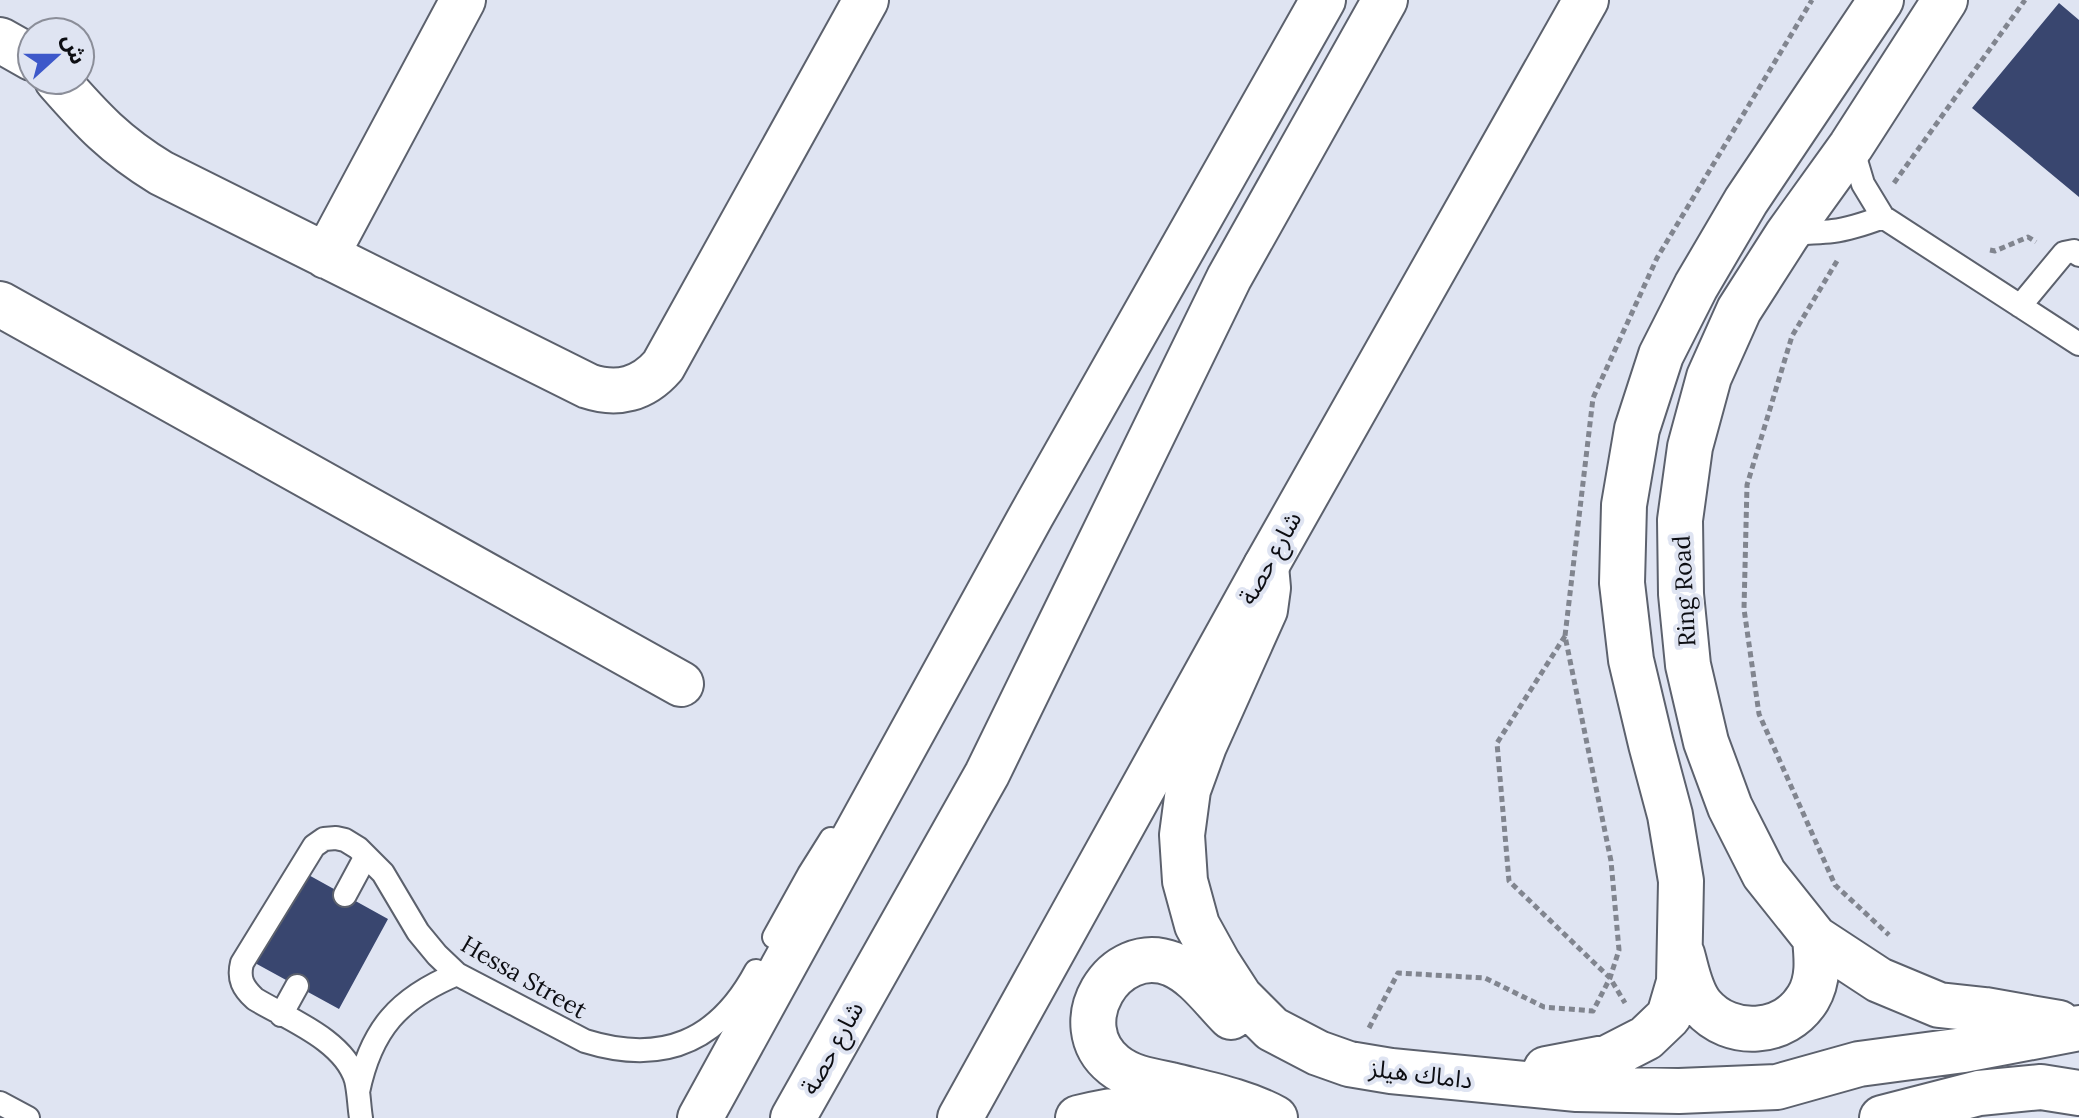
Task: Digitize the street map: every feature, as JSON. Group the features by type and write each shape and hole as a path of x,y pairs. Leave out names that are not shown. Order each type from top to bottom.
{"street":[{"path":"326,256 463,0"},
{"path":"71,96 93,122 161,173 588,386 615,392 642,384 663,366 866,0"},
{"path":"700,1118 1039,502 1323,0"},
{"name":"شارع حصة","path":"793,1118 987,774 1229,278 1385,0"},
{"name":"شارع حصة","path":"960,1118 1266,566 1586,0"},
{"path":"1482,1081 1609,1057 1646,1038 1669,1016 1679,982 1681,881 1672,828 1631,660 1622,583 1624,505 1637,429 1661,355 1696,286 1746,201 1881,0"},
{"name":"Ring Road","path":"1945,0 1851,146 1787,235 1739,310 1709,377 1690,447 1680,520 1681,594 1688,665 1706,742 1730,807 1764,874 1815,938 1879,980 1939,1005 2079,1027"},
{"path":"0,304 681,684"},
{"name":"داماك هيلز","path":"1266,566 1268,588 1265,610 1204,746 1188,790 1182,835 1185,881 1197,925 1240,997 1272,1029 1334,1058 1391,1071 1577,1089 1639,1091 1777,1087 1859,1064 1964,1050 2079,1027"},
{"path":"1680,948 1689,981 1702,1006 1718,1020 1737,1028 1757,1029 1778,1024 1795,1014 1809,998 1818,961 1815,938"},
{"path":"1275,1118 1213,1095 1132,1076 1112,1064 1099,1045 1093,1024 1096,1001 1107,981 1125,967 1147,960 1170,963 1190,974 1242,1029 1265,1044 1334,1058"},
{"path":"1882,1118 1979,1093 2041,1087 2079,1093"},
{"path":"1078,1118 1151,1106 1239,1118"},
{"path":"2028,1118 2079,1107"}],"lane":[{"path":"1851,146 1863,184 1883,217 2079,344"},
{"path":"1787,235 1833,231 1883,217"},
{"path":"2020,306 2069,256"},
{"name":"Hessa Street","path":"361,1118 356,1082 343,1056 321,1038 255,999 241,982 242,963 314,846 324,839 345,840 383,873 418,932 457,974 585,1041 606,1048 652,1050 674,1046 695,1037 732,1010 824,848 853,811 885,779"},
{"path":"345,895 366,856"},
{"path":"357,1094 363,1067 374,1042 390,1019 409,999 432,984 457,974"},
{"path":"281,1015 297,986"},
{"path":"0,1103 28,1118"}],"path":[{"path":"1901,190 1893,184 2025,0"},
{"path":"1981,246 1995,251 2028,237 2069,256"},
{"path":"1792,336 1747,485 1744,609 1759,714 1835,885 1893,939"},
{"path":"1334,1058 1398,973 1485,978 1544,1007 1593,1011 1610,978 1619,950 1611,861 1565,636 1497,743 1509,881 1610,978 1646,1038"}],"building":[{"path":"2059,3 2079,20 2079,197 1972,108"},
{"path":"305,873 388,919 339,1009 255,963"}]}
